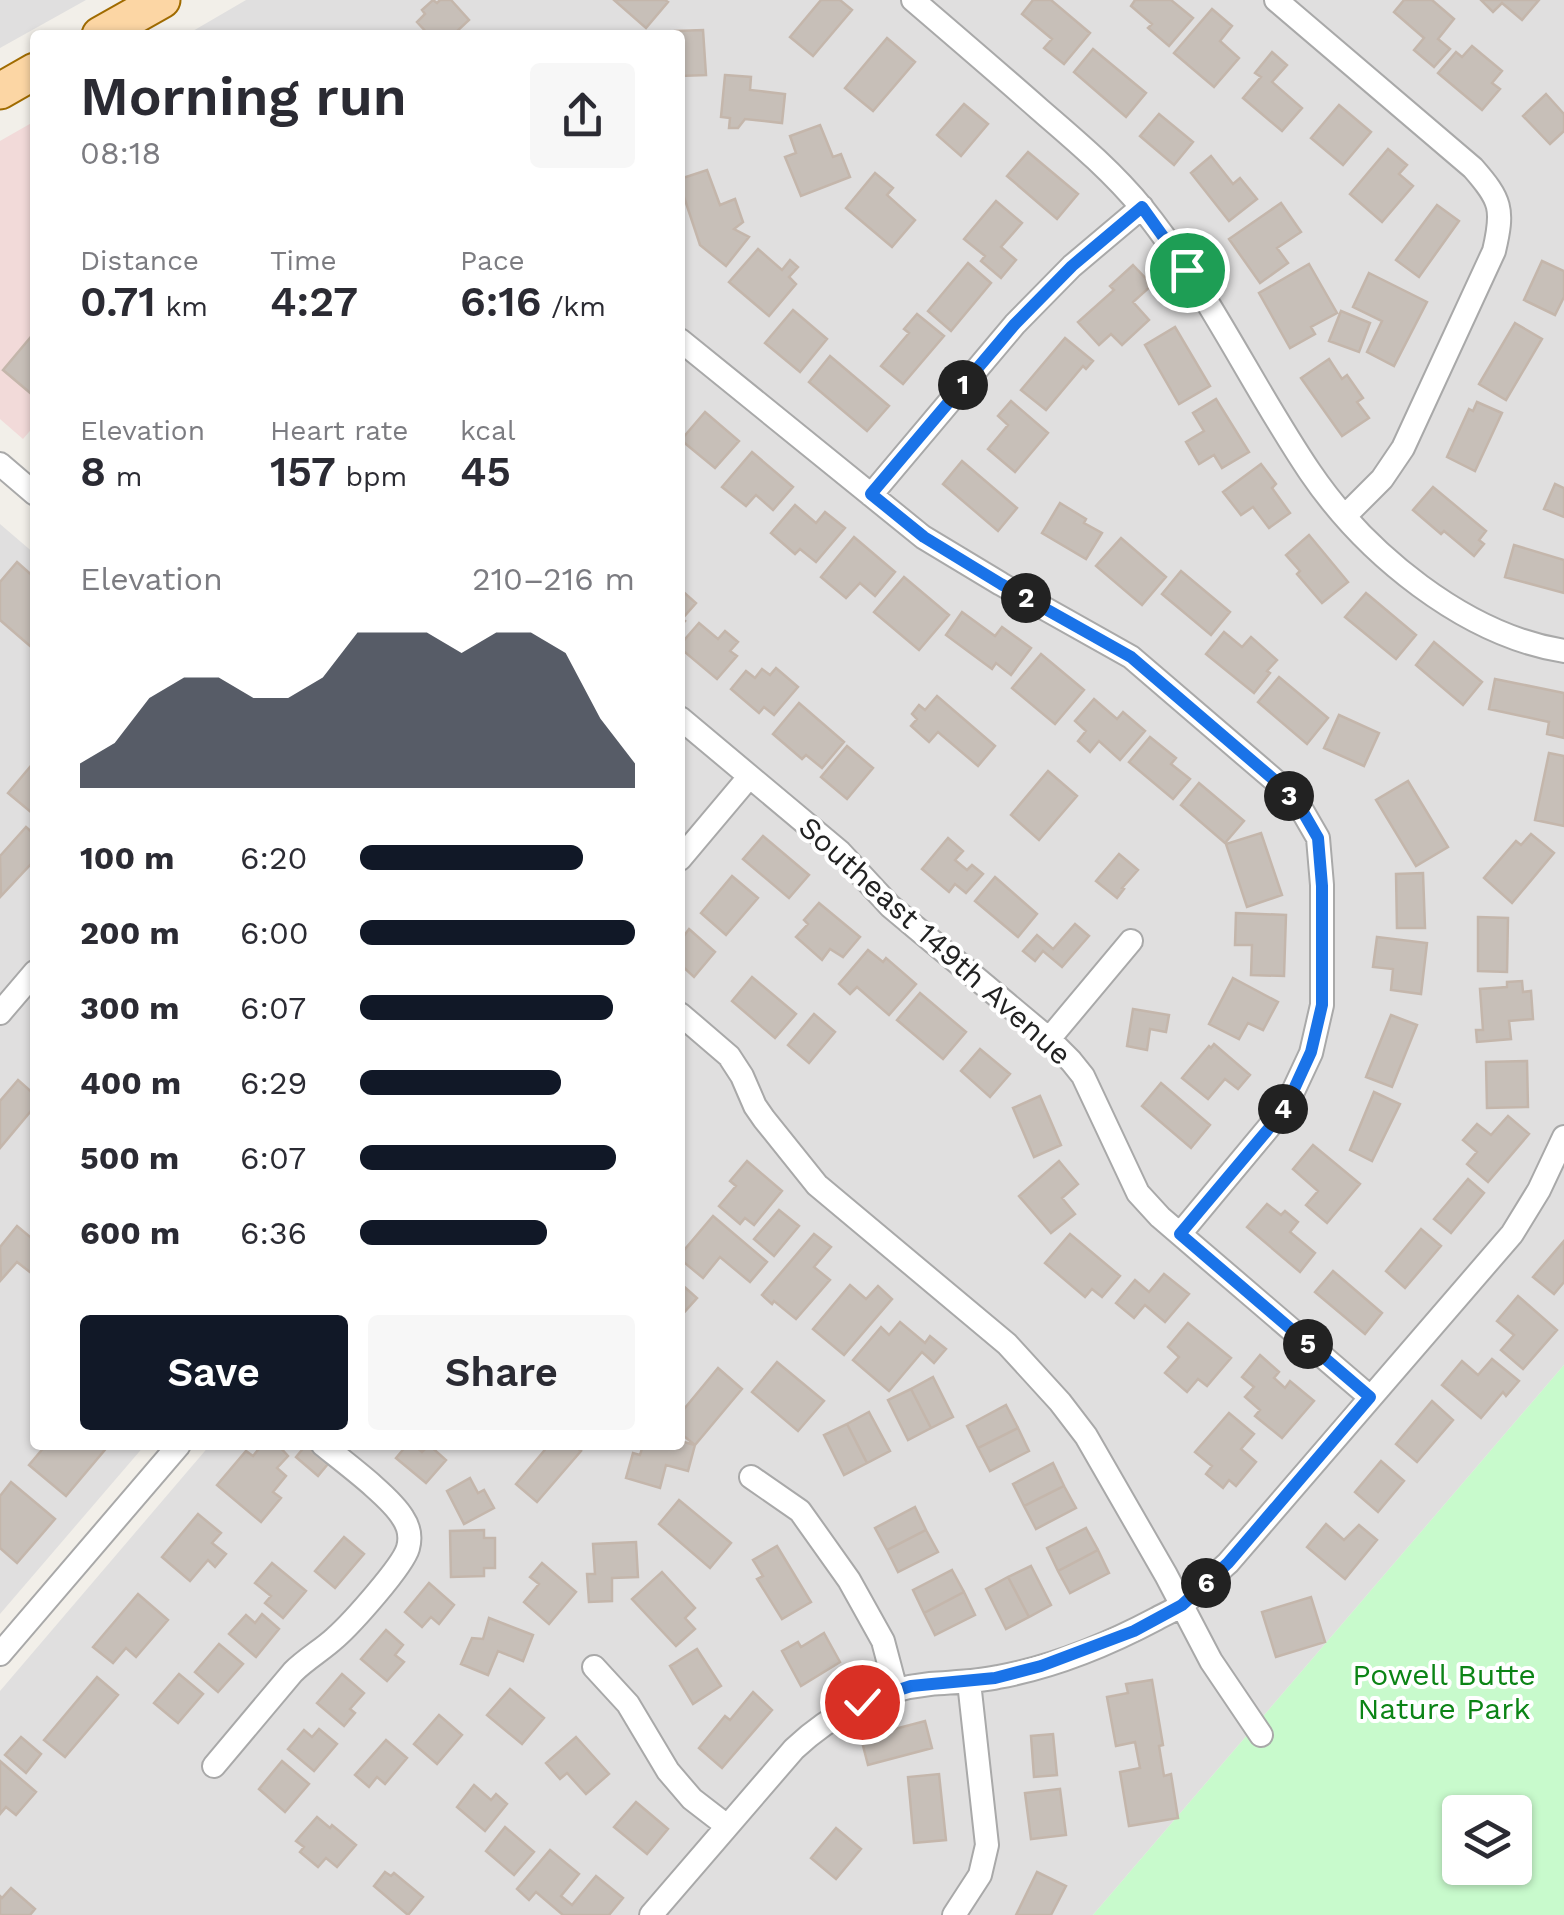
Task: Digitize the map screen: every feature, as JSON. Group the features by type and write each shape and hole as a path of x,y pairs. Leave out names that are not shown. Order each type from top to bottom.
{"main road":[{"path":"113,18 162,0"},
{"path":"0,91 30,75"}],"street":[{"path":"913,0 1088,151 1142,207 1187,270 1311,473 1345,516 1396,566 1440,601 1490,628 1564,651"},
{"path":"1276,0 1474,168 1498,203 1500,225 1494,251 1403,448 1382,479 1345,516"},
{"path":"871,494 1015,324 1072,266 1142,207"},
{"path":"685,344 924,537 1131,657 1279,784 1303,812 1318,838 1322,1005 1311,1052 1289,1100 1270,1127 1180,1234"},
{"path":"0,464 30,490"},
{"name":"Southeast 149th Avenue","path":"685,722 840,852 890,906 1049,1038 1082,1076 1138,1193 1160,1217 1370,1397"},
{"path":"685,853 748,777"},
{"path":"1049,1038 1131,940"},
{"path":"0,1012 30,978"},
{"path":"685,1018 728,1056 764,1120 817,1185 1007,1344 1060,1402 1100,1458 1211,1661 1261,1735"},
{"path":"651,1915 764,1781 810,1733 862,1702 896,1690 1016,1674 1134,1631 1182,1605 1228,1563 1512,1234 1540,1190 1564,1138"},
{"path":"0,1654 175,1450"},
{"path":"214,1766 307,1658 350,1623 408,1552 410,1536 395,1506 329,1450"},
{"path":"751,1477 800,1510 849,1580 883,1641 896,1690"},
{"path":"594,1667 628,1704 668,1771 692,1798 727,1826"},
{"path":"954,1915 980,1875 987,1845 969,1682"}],"shaded area":[{"path":"0,0 86,0 30,30 0,48"},
{"path":"246,0 1564,0 1564,1365 1093,1915 0,1915 0,1691 206,1450 685,1450 685,30 195,30"},
{"path":"30,124 30,431 23,439 0,419 0,141"},
{"path":"0,524 30,550 30,1450 141,1450 0,1614"}],"green space":[{"name":"Powell Butte Nature Park","path":"1564,1365 1564,1915 1093,1915"}],"building":[{"path":"433,0 451,0 469,20 458,30 424,30 417,22 425,14 422,10"},
{"path":"614,0 665,0 668,2 646,28"},
{"path":"821,0 840,0 852,10 813,56 790,37"},
{"path":"1033,0 1051,0 1090,33 1064,64 1044,48 1052,39 1022,14"},
{"path":"1135,0 1171,0 1193,18 1169,46 1131,6"},
{"path":"1404,0 1432,0 1454,19 1438,39 1450,49 1434,67 1414,50 1424,38 1394,12"},
{"path":"1481,0 1539,0 1522,20 1502,3 1493,12"},
{"path":"1212,9 1232,26 1220,41 1239,58 1214,87 1174,53"},
{"path":"703,30 706,75 685,76 685,31"},
{"path":"887,38 915,62 873,111 845,88"},
{"path":"1472,46 1502,71 1492,83 1500,89 1482,110 1438,73 1456,52 1462,57"},
{"path":"1093,49 1146,93 1126,117 1074,72"},
{"path":"1272,52 1287,65 1272,82 1302,108 1282,131 1243,98 1261,77 1255,73"},
{"path":"725,75 751,77 750,90 785,94 782,123 745,119 738,128 729,128 730,118 721,117"},
{"path":"1546,94 1564,114 1564,131 1550,144 1523,116"},
{"path":"964,104 988,124 961,156 937,135"},
{"path":"1339,105 1371,132 1343,165 1311,138"},
{"path":"1159,114 1193,142 1174,165 1140,136"},
{"path":"820,125 833,157 841,154 850,177 801,196 785,157 796,153 790,136"},
{"path":"1388,149 1407,165 1399,174 1413,186 1382,222 1350,194"},
{"path":"1028,152 1078,194 1057,219 1007,176"},
{"path":"1211,156 1233,184 1240,178 1257,199 1229,221 1191,173"},
{"path":"707,170 720,205 735,199 743,222 734,229 749,237 726,266 700,245 685,200 685,177"},
{"path":"875,173 893,188 887,195 915,220 892,247 846,208"},
{"path":"996,201 1022,223 1001,247 1016,260 1001,278 981,261 985,256 964,239"},
{"path":"1281,203 1301,232 1277,248 1288,263 1260,283 1229,239"},
{"path":"1437,205 1459,221 1419,277 1396,260"},
{"path":"758,249 782,270 790,260 798,267 789,277 796,284 769,316 729,282"},
{"path":"1542,261 1564,271 1564,297 1555,315 1524,300"},
{"path":"968,263 991,283 951,331 928,311"},
{"path":"1309,264 1337,313 1311,327 1315,334 1290,348 1259,293"},
{"path":"1133,265 1152,285 1133,302 1149,320 1122,345 1111,334 1099,345 1078,322 1114,290 1110,286"},
{"path":"1369,273 1427,302 1394,366 1367,352 1382,321 1353,307"},
{"path":"793,310 827,339 800,372 765,343"},
{"path":"1341,311 1370,323 1359,352 1329,341"},
{"path":"917,314 944,336 903,384 881,366 909,333 904,329"},
{"path":"1515,323 1542,339 1506,400 1479,384"},
{"path":"1175,327 1210,386 1179,404 1145,345"},
{"path":"30,338 30,393 3,370"},
{"path":"1065,338 1093,361 1086,369 1083,366 1046,410 1021,390"},
{"path":"830,356 889,406 867,431 809,382"},
{"path":"1329,359 1342,379 1347,375 1363,398 1357,402 1369,418 1342,436 1301,378"},
{"path":"1216,399 1249,452 1222,468 1214,455 1199,464 1186,442 1204,431 1193,413"},
{"path":"1011,401 1048,433 1015,472 988,449 1008,425 998,416"},
{"path":"1477,402 1502,413 1475,471 1447,457 1469,409 1473,411"},
{"path":"705,412 739,441 715,468 685,443 685,435"},
{"path":"752,452 793,487 773,510 756,495 746,506 722,487"},
{"path":"962,461 1017,508 998,531 943,484"},
{"path":"1261,464 1290,513 1269,528 1253,507 1241,515 1223,492"},
{"path":"1555,484 1564,488 1564,517 1544,509"},
{"path":"1433,487 1486,531 1479,540 1484,544 1474,556 1413,510"},
{"path":"1060,503 1102,533 1086,559 1042,533"},
{"path":"795,505 816,523 825,512 845,528 816,562 800,549 795,554 771,533"},
{"path":"1309,535 1348,582 1322,603 1286,555"},
{"path":"854,537 895,572 875,596 860,583 846,598 821,577"},
{"path":"1121,538 1166,577 1142,605 1096,566"},
{"path":"1514,545 1564,560 1564,593 1505,577"},
{"path":"17,562 30,574 30,646 0,620 0,582"},
{"path":"1181,571 1230,612 1211,635 1162,594"},
{"path":"904,577 949,615 919,650 874,612"},
{"path":"685,593 696,603 685,616"},
{"path":"1366,593 1416,635 1396,659 1345,617"},
{"path":"962,612 995,636 1002,627 1031,648 1011,675 996,663 992,669 946,635"},
{"path":"699,623 718,639 725,631 738,642 730,651 737,656 717,679 685,652 685,639"},
{"path":"1224,632 1242,647 1251,637 1277,660 1254,693 1206,654"},
{"path":"1434,642 1482,682 1463,705 1416,665"},
{"path":"1041,654 1084,690 1055,724 1012,688"},
{"path":"776,668 798,687 774,715 764,707 759,713 731,689 746,671 755,678 762,669 770,675"},
{"path":"1279,677 1328,718 1307,744 1258,702"},
{"path":"1495,679 1564,693 1564,738 1547,734 1549,722 1489,709"},
{"path":"937,696 995,746 978,766 938,732 929,742 911,726 917,719 912,714 919,705 925,710"},
{"path":"1094,699 1117,719 1123,712 1145,731 1120,760 1099,741 1090,752 1078,741 1086,731 1075,721"},
{"path":"799,703 844,742 822,768 806,755 802,759 773,734"},
{"path":"1339,715 1379,733 1364,766 1324,748"},
{"path":"1150,737 1176,758 1171,764 1190,779 1173,799 1129,762"},
{"path":"847,746 873,768 847,799 821,777"},
{"path":"1549,753 1564,756 1564,826 1535,820"},
{"path":"30,767 30,811 8,793"},
{"path":"1048,771 1077,796 1039,840 1011,815"},
{"path":"1408,781 1448,847 1416,866 1376,800"},
{"path":"1199,783 1244,821 1225,843 1181,805"},
{"path":"26,827 30,831 30,865 1,896 0,856"},
{"path":"1261,833 1282,895 1247,907 1226,844"},
{"path":"1531,834 1554,853 1512,903 1484,878 1516,841 1521,845"},
{"path":"763,836 809,875 789,898 743,859"},
{"path":"948,838 963,851 955,860 967,870 972,865 983,874 966,893 955,884 949,892 922,869"},
{"path":"1119,854 1138,870 1117,898 1096,881"},
{"path":"1423,873 1425,928 1397,928 1396,874"},
{"path":"732,876 758,898 726,935 701,913"},
{"path":"995,877 1037,914 1018,937 975,901"},
{"path":"819,903 860,937 843,957 830,949 822,960 796,937"},
{"path":"1236,913 1286,915 1284,976 1251,975 1252,945 1235,945"},
{"path":"1478,917 1508,918 1507,972 1478,971"},
{"path":"1075,924 1089,936 1062,967 1043,951 1035,961 1023,951 1037,935 1053,949"},
{"path":"689,929 715,952 694,977 685,969 685,934"},
{"path":"1377,937 1427,943 1421,994 1391,990 1393,969 1373,967"},
{"path":"868,950 883,962 886,958 916,984 889,1015 857,987 850,994 839,984"},
{"path":"752,977 796,1014 775,1038 732,1001"},
{"path":"1233,978 1278,1002 1263,1030 1248,1023 1239,1039 1209,1024"},
{"path":"1522,981 1523,992 1531,991 1533,1019 1509,1021 1511,1039 1477,1042 1476,1030 1483,1030 1480,989 1507,987 1507,982"},
{"path":"920,993 966,1032 943,1059 897,1020"},
{"path":"1133,1009 1169,1015 1166,1032 1150,1029 1147,1050 1127,1046"},
{"path":"814,1014 835,1032 809,1063 788,1045"},
{"path":"1391,1015 1417,1025 1392,1087 1366,1077"},
{"path":"1214,1044 1250,1075 1238,1089 1225,1079 1208,1099 1182,1078"},
{"path":"980,1049 1010,1074 990,1097 961,1071"},
{"path":"1527,1061 1528,1107 1487,1108 1486,1062"},
{"path":"18,1080 30,1091 30,1112 0,1148 0,1101"},
{"path":"1161,1083 1210,1125 1191,1148 1142,1106"},
{"path":"1374,1092 1400,1104 1372,1161 1350,1150"},
{"path":"1040,1096 1061,1145 1034,1157 1013,1108"},
{"path":"1508,1116 1529,1134 1488,1182 1467,1164 1477,1152 1463,1140 1477,1124 1491,1135"},
{"path":"1313,1145 1360,1184 1327,1223 1306,1205 1318,1191 1293,1169"},
{"path":"747,1161 782,1191 754,1225 745,1218 740,1224 719,1206 736,1186 730,1181"},
{"path":"1059,1161 1078,1184 1062,1198 1075,1214 1051,1233 1019,1196"},
{"path":"1468,1179 1484,1193 1451,1233 1434,1219"},
{"path":"1267,1204 1298,1222 1290,1232 1315,1253 1300,1272 1247,1227"},
{"path":"779,1210 799,1226 774,1256 754,1239"},
{"path":"713,1216 767,1262 750,1282 720,1257 703,1278 685,1263 685,1249"},
{"path":"17,1226 30,1237 30,1272 17,1262 1,1280 0,1247"},
{"path":"1421,1229 1441,1246 1405,1288 1386,1271"},
{"path":"814,1234 831,1247 814,1267 830,1280 796,1319 762,1295"},
{"path":"1070,1234 1120,1276 1102,1297 1092,1289 1085,1297 1045,1263"},
{"path":"1564,1241 1564,1282 1554,1294 1533,1277"},
{"path":"1333,1271 1382,1313 1365,1334 1315,1292"},
{"path":"1164,1274 1189,1294 1165,1322 1145,1305 1134,1318 1116,1303 1135,1280 1149,1292"},
{"path":"850,1285 866,1299 878,1286 892,1299 844,1355 813,1329"},
{"path":"685,1287 697,1298 685,1311"},
{"path":"1518,1296 1557,1330 1523,1369 1501,1350 1514,1335 1497,1321"},
{"path":"900,1322 925,1343 930,1336 946,1349 934,1363 922,1352 889,1391 853,1360 881,1327 889,1335"},
{"path":"1188,1323 1231,1358 1207,1386 1198,1379 1187,1392 1165,1373 1179,1357 1168,1347"},
{"path":"1260,1355 1279,1372 1274,1378 1285,1388 1290,1381 1314,1401 1282,1438 1255,1416 1260,1410 1245,1397 1254,1387 1242,1377"},
{"path":"1492,1359 1519,1381 1506,1396 1503,1392 1481,1418 1442,1385 1462,1361 1478,1375"},
{"path":"777,1362 824,1401 798,1431 752,1392"},
{"path":"718,1368 742,1389 695,1445 685,1437 685,1408"},
{"path":"933,1377 953,1417 931,1428 911,1389"},
{"path":"911,1389 931,1428 908,1440 888,1400"},
{"path":"1432,1401 1453,1420 1417,1462 1396,1444"},
{"path":"1006,1405 1018,1428 978,1448 967,1426"},
{"path":"869,1412 890,1451 867,1463 847,1424"},
{"path":"1229,1413 1254,1434 1241,1449 1256,1462 1236,1486 1229,1480 1223,1488 1206,1474 1212,1466 1195,1452"},
{"path":"847,1424 867,1463 844,1475 824,1435"},
{"path":"1018,1428 1029,1451 990,1471 978,1448"},
{"path":"685,1442 695,1445 688,1471 666,1465 660,1488 626,1478 633,1453 640,1455 642,1450 685,1450"},
{"path":"42,1450 105,1450 66,1496 29,1465"},
{"path":"258,1450 283,1450 288,1456 277,1468 286,1476 273,1492 281,1498 261,1522 217,1485 246,1451 253,1456"},
{"path":"302,1450 312,1450 328,1464 318,1476 296,1457"},
{"path":"403,1450 435,1450 446,1460 426,1483 396,1458"},
{"path":"545,1450 581,1451 537,1502 516,1484"},
{"path":"1381,1461 1404,1481 1378,1512 1355,1492"},
{"path":"1053,1463 1064,1486 1024,1506 1013,1484"},
{"path":"470,1478 478,1493 484,1490 494,1508 464,1524 447,1491"},
{"path":"11,1482 55,1519 17,1563 0,1548 0,1496"},
{"path":"1064,1486 1076,1508 1036,1529 1024,1506"},
{"path":"679,1500 731,1543 710,1568 659,1524"},
{"path":"915,1507 926,1530 887,1550 875,1528"},
{"path":"198,1514 221,1533 212,1543 226,1554 215,1567 208,1560 190,1581 162,1557"},
{"path":"1326,1524 1344,1540 1359,1525 1377,1540 1345,1579 1307,1547"},
{"path":"1086,1528 1098,1550 1058,1571 1047,1548"},
{"path":"484,1530 484,1538 495,1538 495,1568 484,1568 484,1576 451,1577 450,1531"},
{"path":"926,1530 938,1552 898,1572 887,1550"},
{"path":"344,1537 364,1554 335,1588 315,1571"},
{"path":"636,1542 638,1577 612,1578 612,1601 589,1602 587,1574 595,1574 593,1544"},
{"path":"777,1546 811,1602 782,1619 757,1579 763,1576 753,1560"},
{"path":"1098,1550 1109,1573 1070,1593 1058,1571"},
{"path":"272,1563 306,1591 283,1618 265,1603 271,1596 255,1583"},
{"path":"542,1563 576,1592 549,1624 524,1602 539,1584 530,1577"},
{"path":"1031,1566 1051,1605 1029,1617 1008,1577"},
{"path":"952,1570 964,1592 924,1613 913,1590"},
{"path":"662,1572 695,1608 685,1618 695,1629 676,1646 632,1599"},
{"path":"1008,1577 1029,1617 1006,1629 986,1589"},
{"path":"429,1583 454,1605 439,1624 431,1617 422,1627 405,1612"},
{"path":"964,1592 975,1615 935,1635 924,1613"},
{"path":"138,1594 168,1620 136,1657 126,1648 113,1663 93,1647"},
{"path":"1311,1597 1325,1642 1276,1657 1262,1612"},
{"path":"262,1614 279,1629 256,1657 229,1634 246,1615 255,1623"},
{"path":"489,1618 533,1635 523,1661 498,1651 488,1675 461,1664 472,1638 483,1639"},
{"path":"386,1630 403,1645 395,1655 404,1662 387,1681 361,1659"},
{"path":"824,1633 840,1662 801,1686 782,1651 798,1642 801,1647"},
{"path":"219,1644 243,1664 218,1692 195,1672"},
{"path":"697,1649 721,1686 693,1704 670,1666"},
{"path":"179,1674 203,1694 178,1723 154,1703"},
{"path":"342,1674 364,1693 350,1709 355,1713 344,1726 317,1703"},
{"path":"97,1677 118,1695 65,1757 44,1740"},
{"path":"1152,1680 1164,1776 1171,1774 1178,1818 1129,1826 1120,1772 1140,1768 1135,1742 1116,1746 1107,1697 1128,1693 1126,1684"},
{"path":"510,1689 544,1718 522,1744 487,1715"},
{"path":"753,1692 772,1710 722,1768 699,1748 725,1716 730,1720"},
{"path":"439,1715 462,1735 437,1764 414,1744"},
{"path":"925,1721 932,1748 868,1765 861,1738"},
{"path":"319,1729 337,1744 314,1771 288,1749 304,1730 312,1737"},
{"path":"1053,1734 1057,1775 1034,1777 1031,1736"},
{"path":"21,1737 41,1754 26,1773 5,1755"},
{"path":"576,1737 609,1774 586,1794 567,1773 560,1779 546,1763"},
{"path":"386,1740 407,1758 385,1784 377,1777 369,1787 355,1775"},
{"path":"0,1761 36,1792 16,1815 6,1807 0,1814"},
{"path":"282,1761 309,1784 285,1812 259,1789"},
{"path":"939,1774 946,1840 914,1843 908,1777"},
{"path":"474,1785 491,1800 496,1794 507,1804 485,1831 457,1807"},
{"path":"1060,1789 1066,1835 1031,1839 1025,1793"},
{"path":"636,1802 668,1829 647,1854 614,1827"},
{"path":"317,1817 356,1845 337,1867 326,1858 318,1867 300,1852 304,1847 296,1841"},
{"path":"505,1827 534,1852 514,1875 486,1851"},
{"path":"836,1828 861,1849 836,1879 811,1858"},
{"path":"550,1850 579,1874 561,1896 572,1905 596,1876 623,1898 609,1915 563,1915 536,1892 529,1900 517,1889"},
{"path":"385,1872 391,1876 394,1873 423,1897 408,1915 374,1886"},
{"path":"1037,1872 1066,1886 1051,1915 1016,1915"},
{"path":"11,1888 35,1909 30,1915 0,1915 0,1896"}],"route":[{"path":"862,1702 911,1686 995,1678 1041,1666 1134,1631 1182,1605 1228,1563 1370,1397 1180,1234 1270,1127 1289,1100 1311,1052 1322,1005 1318,838 1303,812 1279,784 1131,657 924,537 871,494 1015,324 1072,266 1142,207 1187,270"}]}
